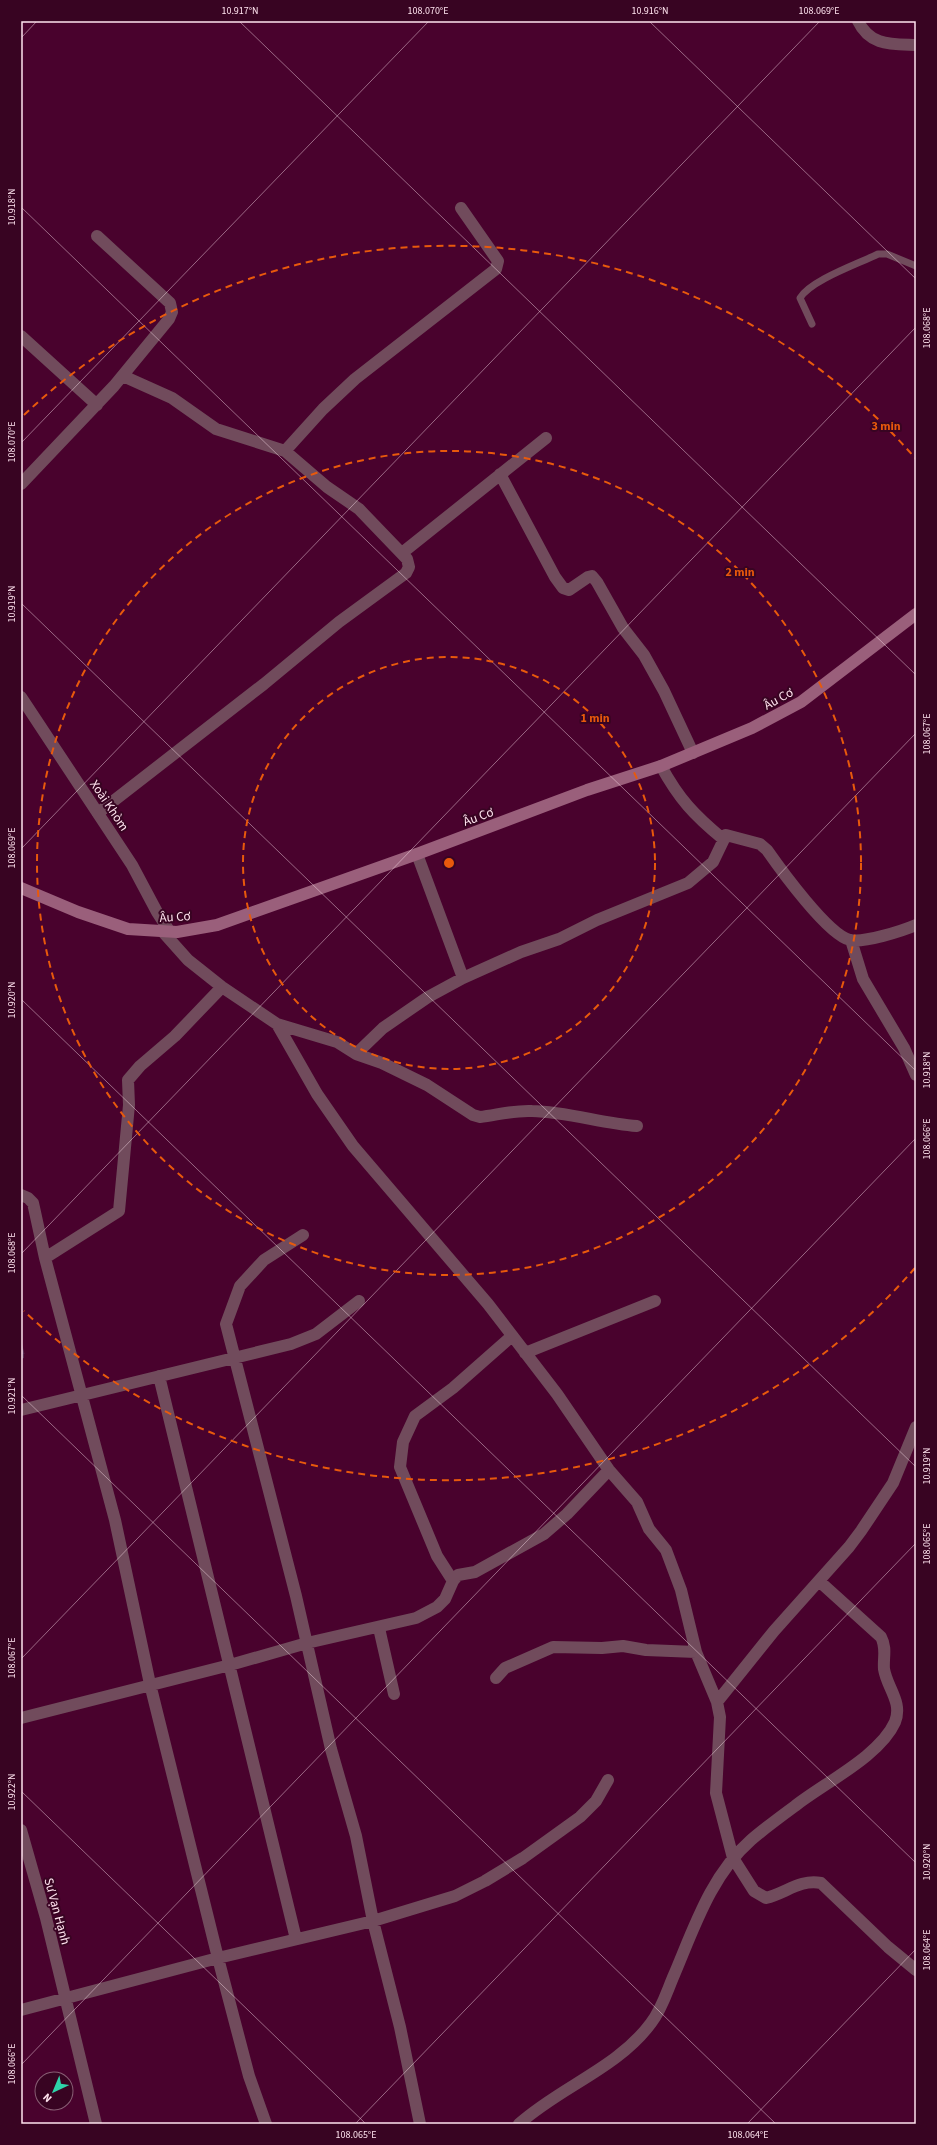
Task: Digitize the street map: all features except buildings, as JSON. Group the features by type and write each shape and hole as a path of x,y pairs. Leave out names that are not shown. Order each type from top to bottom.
{"main road":[{"name":"Âu Cơ","path":"21,888 108,923 128,929 167,932 217,925 417,854 587,790 661,766 752,728 801,702 916,614"}],"street":[{"path":"858,21 865,33 874,40 894,44 916,45"},
{"path":"285,451 323,409 355,380 496,269 498,261 461,208"},
{"path":"21,484 123,376 169,319 172,312 170,303 97,236"},
{"path":"21,336 97,405"},
{"path":"98,813 264,684 339,622 406,573 409,563 402,553 359,509 327,487 285,451 216,429 172,398 123,376"},
{"path":"402,553 546,438"},
{"path":"500,474 555,577 564,588 569,590 588,577 592,576 597,582 623,628 644,655 664,691 693,753"},
{"name":"Xoài Khòm","path":"21,697 135,869 167,932 188,960 222,987 277,1024"},
{"path":"661,766 675,793 700,820 723,839"},
{"path":"356,1054 383,1028 428,997 463,978 521,952 559,940 596,920 688,883 713,862 723,839 729,835 764,847 818,915 836,933 850,940 872,938 916,925"},
{"path":"417,854 463,978"},
{"path":"850,940 863,979 904,1048 916,1075"},
{"path":"45,1258 119,1211 129,1105 128,1080 140,1066 176,1036 222,987"},
{"path":"277,1024 337,1042 356,1054 427,1085 473,1115 480,1117 512,1112 537,1111 608,1123 637,1126"},
{"path":"277,1024 317,1094 353,1146 454,1263 557,1394 609,1470 637,1502 649,1529 669,1555 684,1598 696,1652 716,1702 720,1717 716,1793 733,1858 754,1892 763,1897 769,1897 795,1885 808,1882 821,1883 888,1947 916,1970"},
{"path":"21,1195 28,1198 33,1203 45,1258 115,1520 150,1684 218,1958 249,2076 266,2124"},
{"path":"303,1235 264,1260 240,1286 226,1324 236,1356 307,1644 331,1749 356,1836 373,1921 403,2042 420,2124"},
{"path":"21,1410 82,1396 236,1356 291,1344 316,1334 359,1301"},
{"path":"525,1353 655,1301"},
{"path":"453,1581 437,1556 400,1467 403,1442 415,1416 453,1388 512,1336"},
{"path":"159,1376 296,1939"},
{"path":"716,1702 774,1631 849,1547 893,1483 916,1427"},
{"path":"21,1718 307,1644 416,1618 433,1610 445,1599 453,1581 458,1575 475,1572 536,1540 567,1514 609,1470"},
{"path":"519,2124 547,2101 587,2077 612,2059 646,2029 660,2007 700,1913 733,1858 766,1828 880,1744 895,1722 897,1707 895,1695 884,1670 884,1643 881,1638 819,1581"},
{"path":"379,1628 394,1694"},
{"path":"496,1678 505,1668 553,1647 602,1648 623,1646 646,1650 696,1652"},
{"path":"21,2010 218,1958 373,1921 455,1896 485,1881 523,1858 580,1817 596,1801 608,1780"},
{"name":"Sư Vạn Hạnh","path":"21,1830 66,1999 96,2124"}],"lane":[{"path":"812,324 800,298 805,290 818,282 878,254 888,254 916,266"}]}
